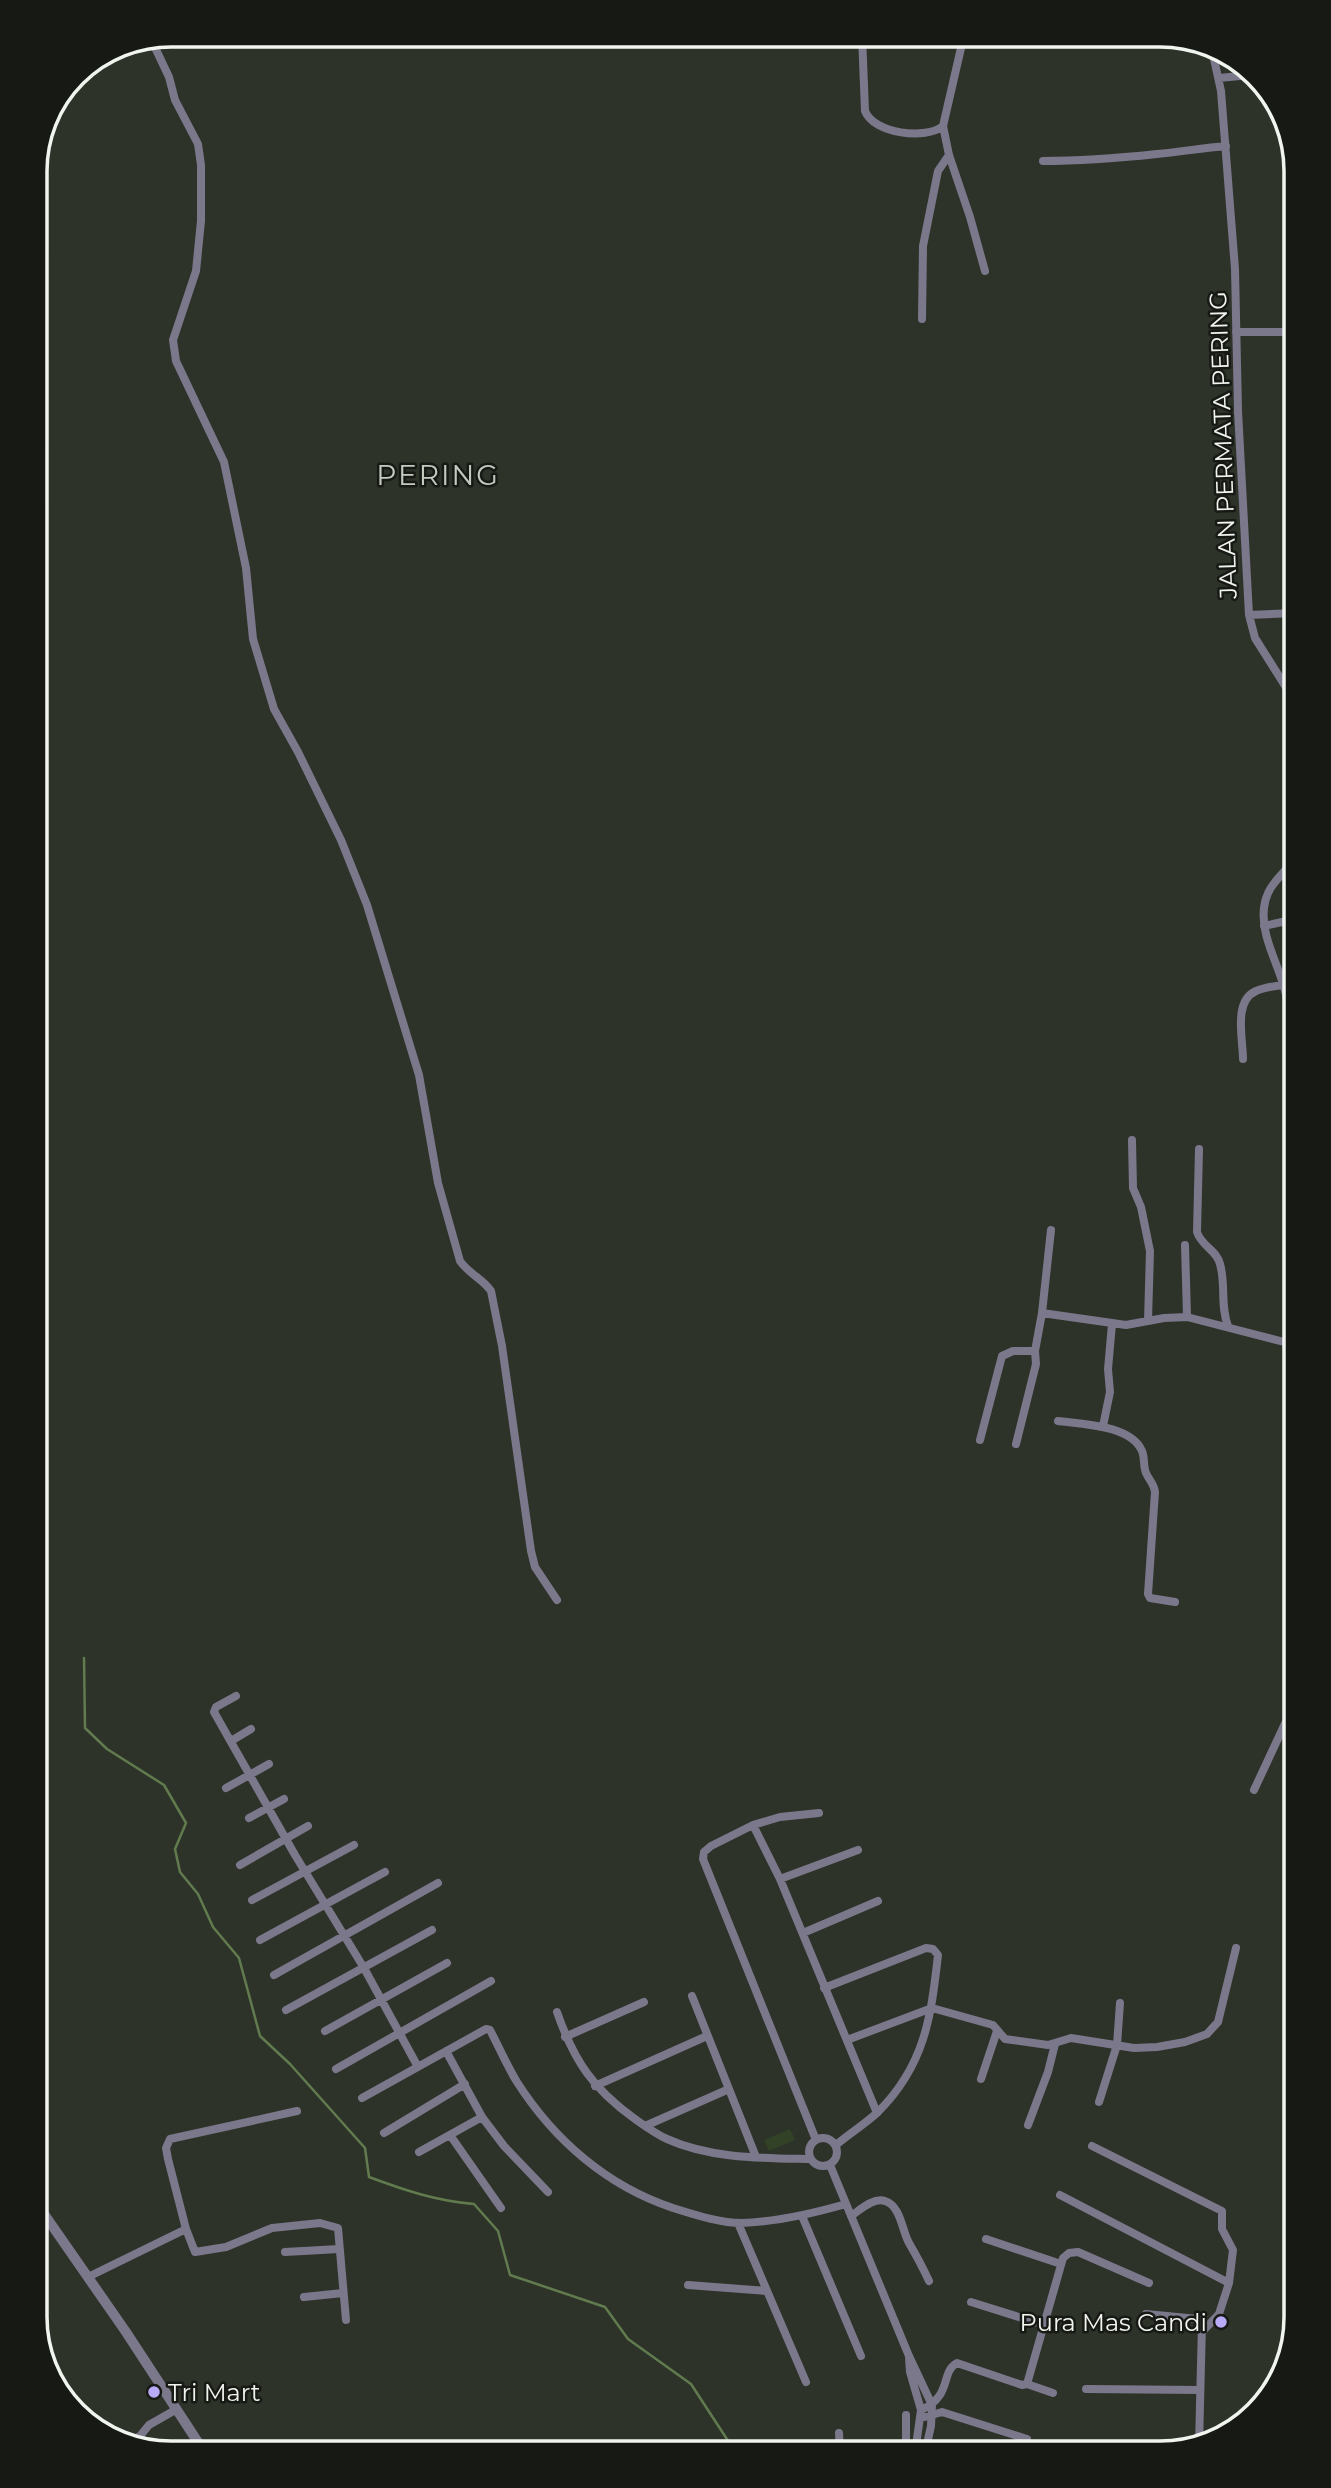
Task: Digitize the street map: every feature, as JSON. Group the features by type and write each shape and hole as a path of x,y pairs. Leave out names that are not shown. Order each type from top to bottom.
{"street":[{"path":"863,48 866,111 868,118 875,125 901,132 927,133 943,126"},
{"path":"961,48 943,126 949,155 985,271"},
{"path":"156,49 169,77 175,100 198,144 201,164 201,221 196,271 173,340 176,361 225,462 246,568 253,639 274,709 298,751 341,840 367,905 419,1075 438,1183 460,1261 467,1271 487,1284 491,1291 502,1346 531,1551 535,1567 556,1600"},
{"name":"JALAN PERMATA PERING","path":"1215,60 1220,78 1237,302 1241,480 1249,615 1255,638 1284,684"},
{"path":"1220,78 1239,76"},
{"path":"1043,161 1087,161 1226,146"},
{"path":"922,319 923,246 939,171 949,155"},
{"path":"1236,332 1284,332"},
{"path":"1249,615 1284,614"},
{"path":"1243,1059 1242,1009 1245,1000 1255,991 1284,985 1264,926 1264,909 1267,893 1284,870"},
{"path":"1264,926 1284,922"},
{"path":"1132,1140 1133,1188 1141,1207 1150,1251 1149,1321"},
{"path":"1199,1149 1197,1232 1220,1264 1223,1304 1228,1326"},
{"path":"1016,1444 1037,1354 1035,1352 1051,1230"},
{"path":"1185,1245 1187,1317"},
{"path":"1042,1313 1126,1325 1187,1317 1284,1342"},
{"path":"1103,1426 1110,1392 1108,1369 1112,1324"},
{"path":"980,1440 1002,1356 1013,1351 1035,1352"},
{"path":"1058,1421 1103,1426 1134,1441 1142,1452 1146,1475 1154,1485 1155,1492 1148,1594 1155,1600 1175,1602"},
{"path":"236,1696 214,1709 418,2067"},
{"path":"1254,1790 1284,1726"},
{"path":"231,1741 251,1729"},
{"path":"226,1788 269,1764"},
{"path":"249,1818 284,1799"},
{"path":"816,2140 704,1864 704,1853 711,1846 753,1825 819,1813"},
{"path":"753,1825 780,1879 877,2113"},
{"path":"240,1865 309,1826"},
{"path":"252,1900 354,1845"},
{"path":"780,1879 858,1850"},
{"path":"260,1940 385,1872"},
{"path":"274,1975 438,1883"},
{"path":"803,1933 878,1901"},
{"path":"286,2010 432,1930"},
{"path":"824,1988 926,1948 933,1949 938,1955 932,2008 923,2044 911,2071 877,2113 835,2145"},
{"path":"847,2040 932,2008 984,2021 993,2025 1005,2039 1048,2045 1072,2038 1116,2045 1157,2047 1185,2042 1207,2034 1218,2022 1236,1948"},
{"path":"325,2031 447,1963"},
{"path":"336,2069 491,1981"},
{"path":"692,1996 756,2157"},
{"path":"565,2037 644,2002"},
{"path":"1099,2102 1116,2045 1120,2003"},
{"path":"557,2012 565,2037 580,2066 595,2086 645,2126 667,2139 700,2150 756,2157 811,2159 819,2166 830,2165 838,2154 835,2145 827,2139 816,2140 810,2148 811,2159"},
{"path":"362,2098 486,2029 490,2030 532,2104 583,2158 612,2179 652,2201 689,2213 738,2223 802,2216 846,2204"},
{"path":"981,2079 997,2031"},
{"path":"595,2086 707,2036"},
{"path":"1028,2125 1048,2072 1055,2044"},
{"path":"446,2051 482,2117 504,2146 548,2192"},
{"path":"384,2133 465,2084"},
{"path":"645,2126 729,2089"},
{"path":"297,2111 170,2139 166,2148 186,2229 197,2253 226,2247 272,2228 328,2224 338,2228 346,2320"},
{"path":"419,2152 482,2117"},
{"path":"450,2135 501,2207"},
{"path":"1091,2146 1222,2211 1222,2229 1233,2250 1228,2283 1219,2314 1202,2332"},
{"path":"830,2165 932,2410"},
{"path":"1060,2195 1228,2283"},
{"path":"851,2216 878,2200 887,2201 895,2209 908,2242 929,2281"},
{"path":"802,2216 861,2356"},
{"path":"47,2218 197,2440"},
{"path":"738,2223 806,2382"},
{"path":"88,2277 186,2229"},
{"path":"986,2239 1061,2264"},
{"path":"285,2252 339,2249"},
{"path":"1027,2384 1063,2258 1074,2251 1149,2283"},
{"path":"688,2285 767,2291"},
{"path":"304,2297 343,2293"},
{"path":"971,2302 1044,2325"},
{"path":"1146,2314 1198,2319 1202,2324 1199,2434"},
{"path":"907,2351 921,2414 917,2441"},
{"path":"927,2441 932,2410 952,2366 956,2363 1053,2393"},
{"path":"1086,2389 1200,2390"},
{"path":"140,2436 149,2425 177,2409"},
{"path":"921,2414 932,2410 942,2412 1027,2439"},
{"path":"906,2415 906,2441"},
{"path":"839,2433 839,2441"}],"green space":[{"path":"790,2129 795,2140 769,2151 764,2140"}],"waterway":[{"path":"84,1658 85,1728 107,1749 164,1785 186,1823 175,1849 180,1872 198,1894 213,1927 239,1958 260,2036 290,2064 365,2148 369,2177 420,2194 474,2204 498,2231 510,2275 605,2307 628,2339 691,2384 728,2441"}],"place":[{"name":"Pura Mas Candi","path":"1221,2322"},
{"name":"Tri Mart","path":"154,2392"}],"district":[{"name":"PERING","path":"438,475"}]}
